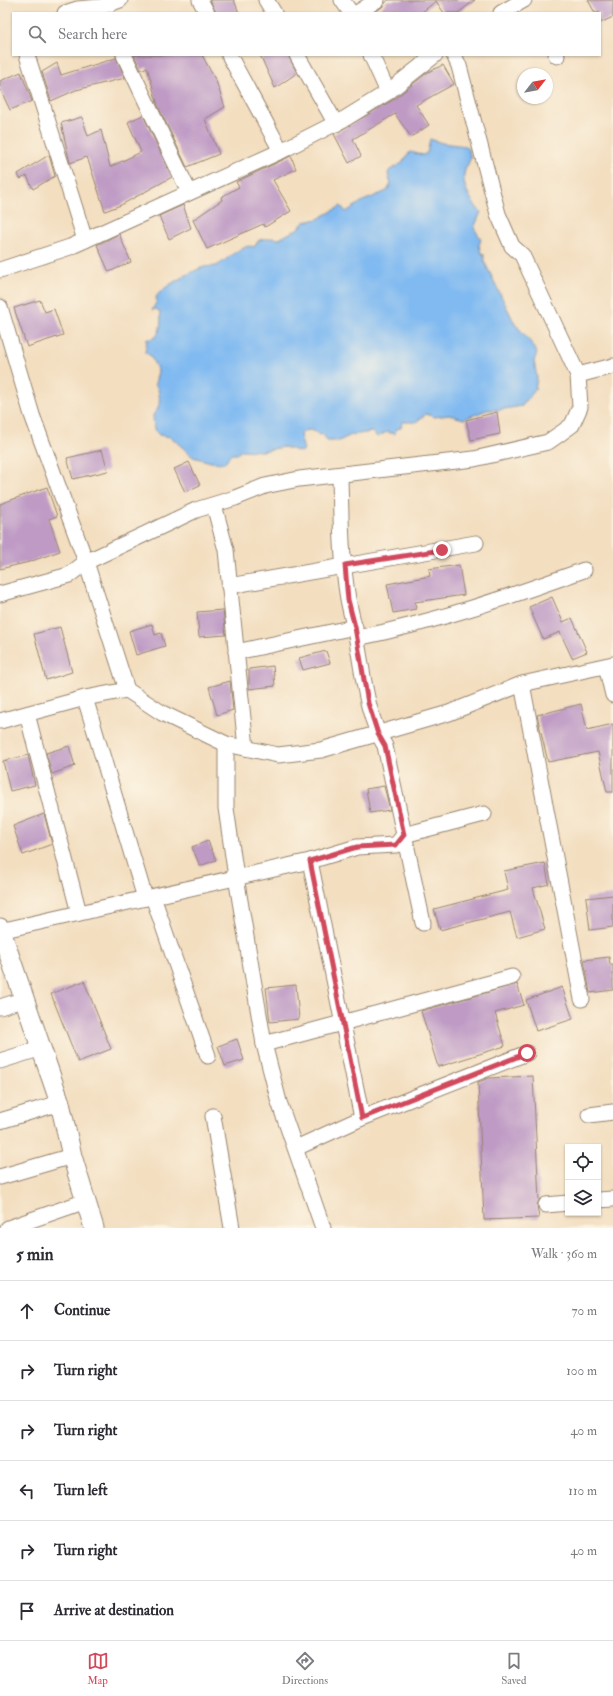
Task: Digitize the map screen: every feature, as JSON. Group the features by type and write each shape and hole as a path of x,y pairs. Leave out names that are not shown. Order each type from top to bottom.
{"street":[{"path":"68,12 78,8 101,7 120,0"},
{"path":"200,0 206,12"},
{"path":"266,0 273,12"},
{"path":"342,0 350,12"},
{"path":"359,12 377,0"},
{"path":"27,56 86,240"},
{"path":"124,56 188,192"},
{"path":"230,56 281,151"},
{"path":"298,56 336,124"},
{"path":"371,56 388,92"},
{"path":"0,270 70,247 281,151 336,124 388,92 434,56"},
{"path":"0,594 69,575 86,562 196,510 265,486 299,479 474,459 548,442 572,425 580,407 578,375 522,255 512,246 498,214 459,66 454,56"},
{"path":"0,307 32,415 86,562 127,690 162,713 226,744 278,754 321,750 449,713 522,684 610,665 613,694"},
{"path":"578,375 613,366"},
{"path":"340,475 341,521 348,600 356,632 368,703 378,734 385,746 423,923"},
{"path":"214,505 226,550 246,748"},
{"path":"229,586 476,543"},
{"path":"236,652 356,632 402,628 471,609 584,570"},
{"path":"522,684 582,999"},
{"path":"0,721 85,698 127,690"},
{"path":"85,698 149,898 208,1056"},
{"path":"27,714 79,913"},
{"path":"226,744 226,808 264,1044 279,1102 323,1228"},
{"path":"94,1228 72,1156 60,1103 0,930 310,861 357,847 396,845 404,835 484,814"},
{"path":"310,861 362,1118"},
{"path":"264,1044 512,977"},
{"path":"0,1007 25,999"},
{"path":"0,1061 42,1048"},
{"path":"296,1148 362,1118 527,1053"},
{"path":"0,1121 60,1103"},
{"path":"589,1115 613,1112"},
{"path":"213,1116 232,1228"},
{"path":"0,1177 72,1156"},
{"path":"601,1200 613,1199"},
{"path":"8,1228 86,1201"},
{"path":"546,1205 565,1203"}],"water":[{"path":"430,139 442,143 466,146 469,151 470,159 465,171 464,179 469,195 481,212 474,228 481,239 479,245 481,253 484,254 484,261 515,324 530,341 537,353 534,361 537,378 535,390 522,406 498,410 487,410 464,419 449,415 435,417 426,414 416,422 402,422 401,428 396,429 395,434 387,432 377,437 372,432 351,435 339,441 327,441 323,434 319,435 307,430 300,435 304,450 301,452 284,447 262,451 242,450 237,454 231,454 224,463 211,462 193,457 171,437 159,435 154,429 153,415 159,404 159,393 155,384 158,371 150,355 145,353 147,339 152,339 155,337 160,330 160,312 156,309 152,310 157,301 156,298 158,294 169,285 193,272 204,267 216,266 240,249 249,246 254,247 259,240 272,238 279,239 299,228 304,222 318,219 341,206 346,212 363,201 387,191 391,184 388,174 389,171 402,163 410,152 423,155 427,153"}],"building":[{"path":"210,0 234,0 239,12 216,12"},
{"path":"388,0 475,0 459,12 443,12 436,1 422,12 375,12"},
{"path":"588,0 613,0 613,17 601,23 601,12 594,12"},
{"path":"134,56 203,56 216,81 225,107 205,119 219,154 187,167 158,106 147,67 141,70"},
{"path":"260,56 288,56 297,73 275,88"},
{"path":"116,58 125,78 76,90 51,101 42,72 57,63 61,75"},
{"path":"443,65 454,84 416,105 429,125 411,137 395,114 353,139 361,156 349,163 334,134 393,100 428,72"},
{"path":"21,72 32,101 10,110 0,89 0,81"},
{"path":"143,115 172,177 121,205 105,211 87,157 70,163 61,123 82,117 88,136 101,130 110,167 141,152 128,122"},
{"path":"49,155 55,176 33,189 27,176 20,179 18,174"},
{"path":"291,156 296,169 273,180 291,211 265,227 263,224 207,249 193,220 222,200 221,197 239,187 236,182"},
{"path":"183,205 191,228 169,239 159,216"},
{"path":"119,234 131,262 109,272 97,245"},
{"path":"40,300 45,312 54,309 63,335 27,347 14,308"},
{"path":"497,412 500,434 471,440 466,420"},
{"path":"102,450 108,471 73,479 67,458"},
{"path":"189,462 200,485 185,492 174,469"},
{"path":"47,487 57,516 49,519 60,551 29,562 0,569 0,504"},
{"path":"459,565 464,595 415,602 416,609 393,613 387,584 430,576 429,569"},
{"path":"552,597 563,622 572,618 587,652 572,658 560,632 543,639 529,607"},
{"path":"223,610 226,635 199,637 197,612"},
{"path":"152,624 155,635 161,633 165,646 136,655 129,631"},
{"path":"60,627 72,672 46,680 34,634"},
{"path":"326,651 330,663 303,670 299,658"},
{"path":"273,666 275,686 249,689 249,669"},
{"path":"230,681 233,710 217,715 209,687"},
{"path":"581,704 587,730 613,724 613,792 607,792 598,752 548,762 537,715"},
{"path":"69,746 75,766 52,774 46,753"},
{"path":"28,755 35,785 10,791 3,761"},
{"path":"384,786 390,810 370,813 366,789"},
{"path":"44,814 52,844 23,855 13,826"},
{"path":"208,841 216,860 200,866 192,847"},
{"path":"545,863 549,884 533,888 545,929 517,937 510,912 440,930 434,909 508,890 504,871"},
{"path":"613,895 613,927 590,930 586,898"},
{"path":"609,957 610,965 613,965 613,990 590,993 584,960"},
{"path":"84,981 111,1049 78,1062 51,994"},
{"path":"517,984 524,1005 495,1013 505,1046 438,1067 421,1011"},
{"path":"296,985 299,1019 270,1022 266,988"},
{"path":"562,987 573,1019 536,1031 526,1000"},
{"path":"237,1039 244,1060 225,1066 218,1046"},
{"path":"533,1076 539,1200 537,1205 539,1218 484,1220 478,1082 489,1078"}],"route":[{"path":"442,550 345,565 348,600 355,627 368,703 378,734 385,746 400,810 404,835 396,845 385,844 357,847 310,861 362,1118 527,1053"}]}
